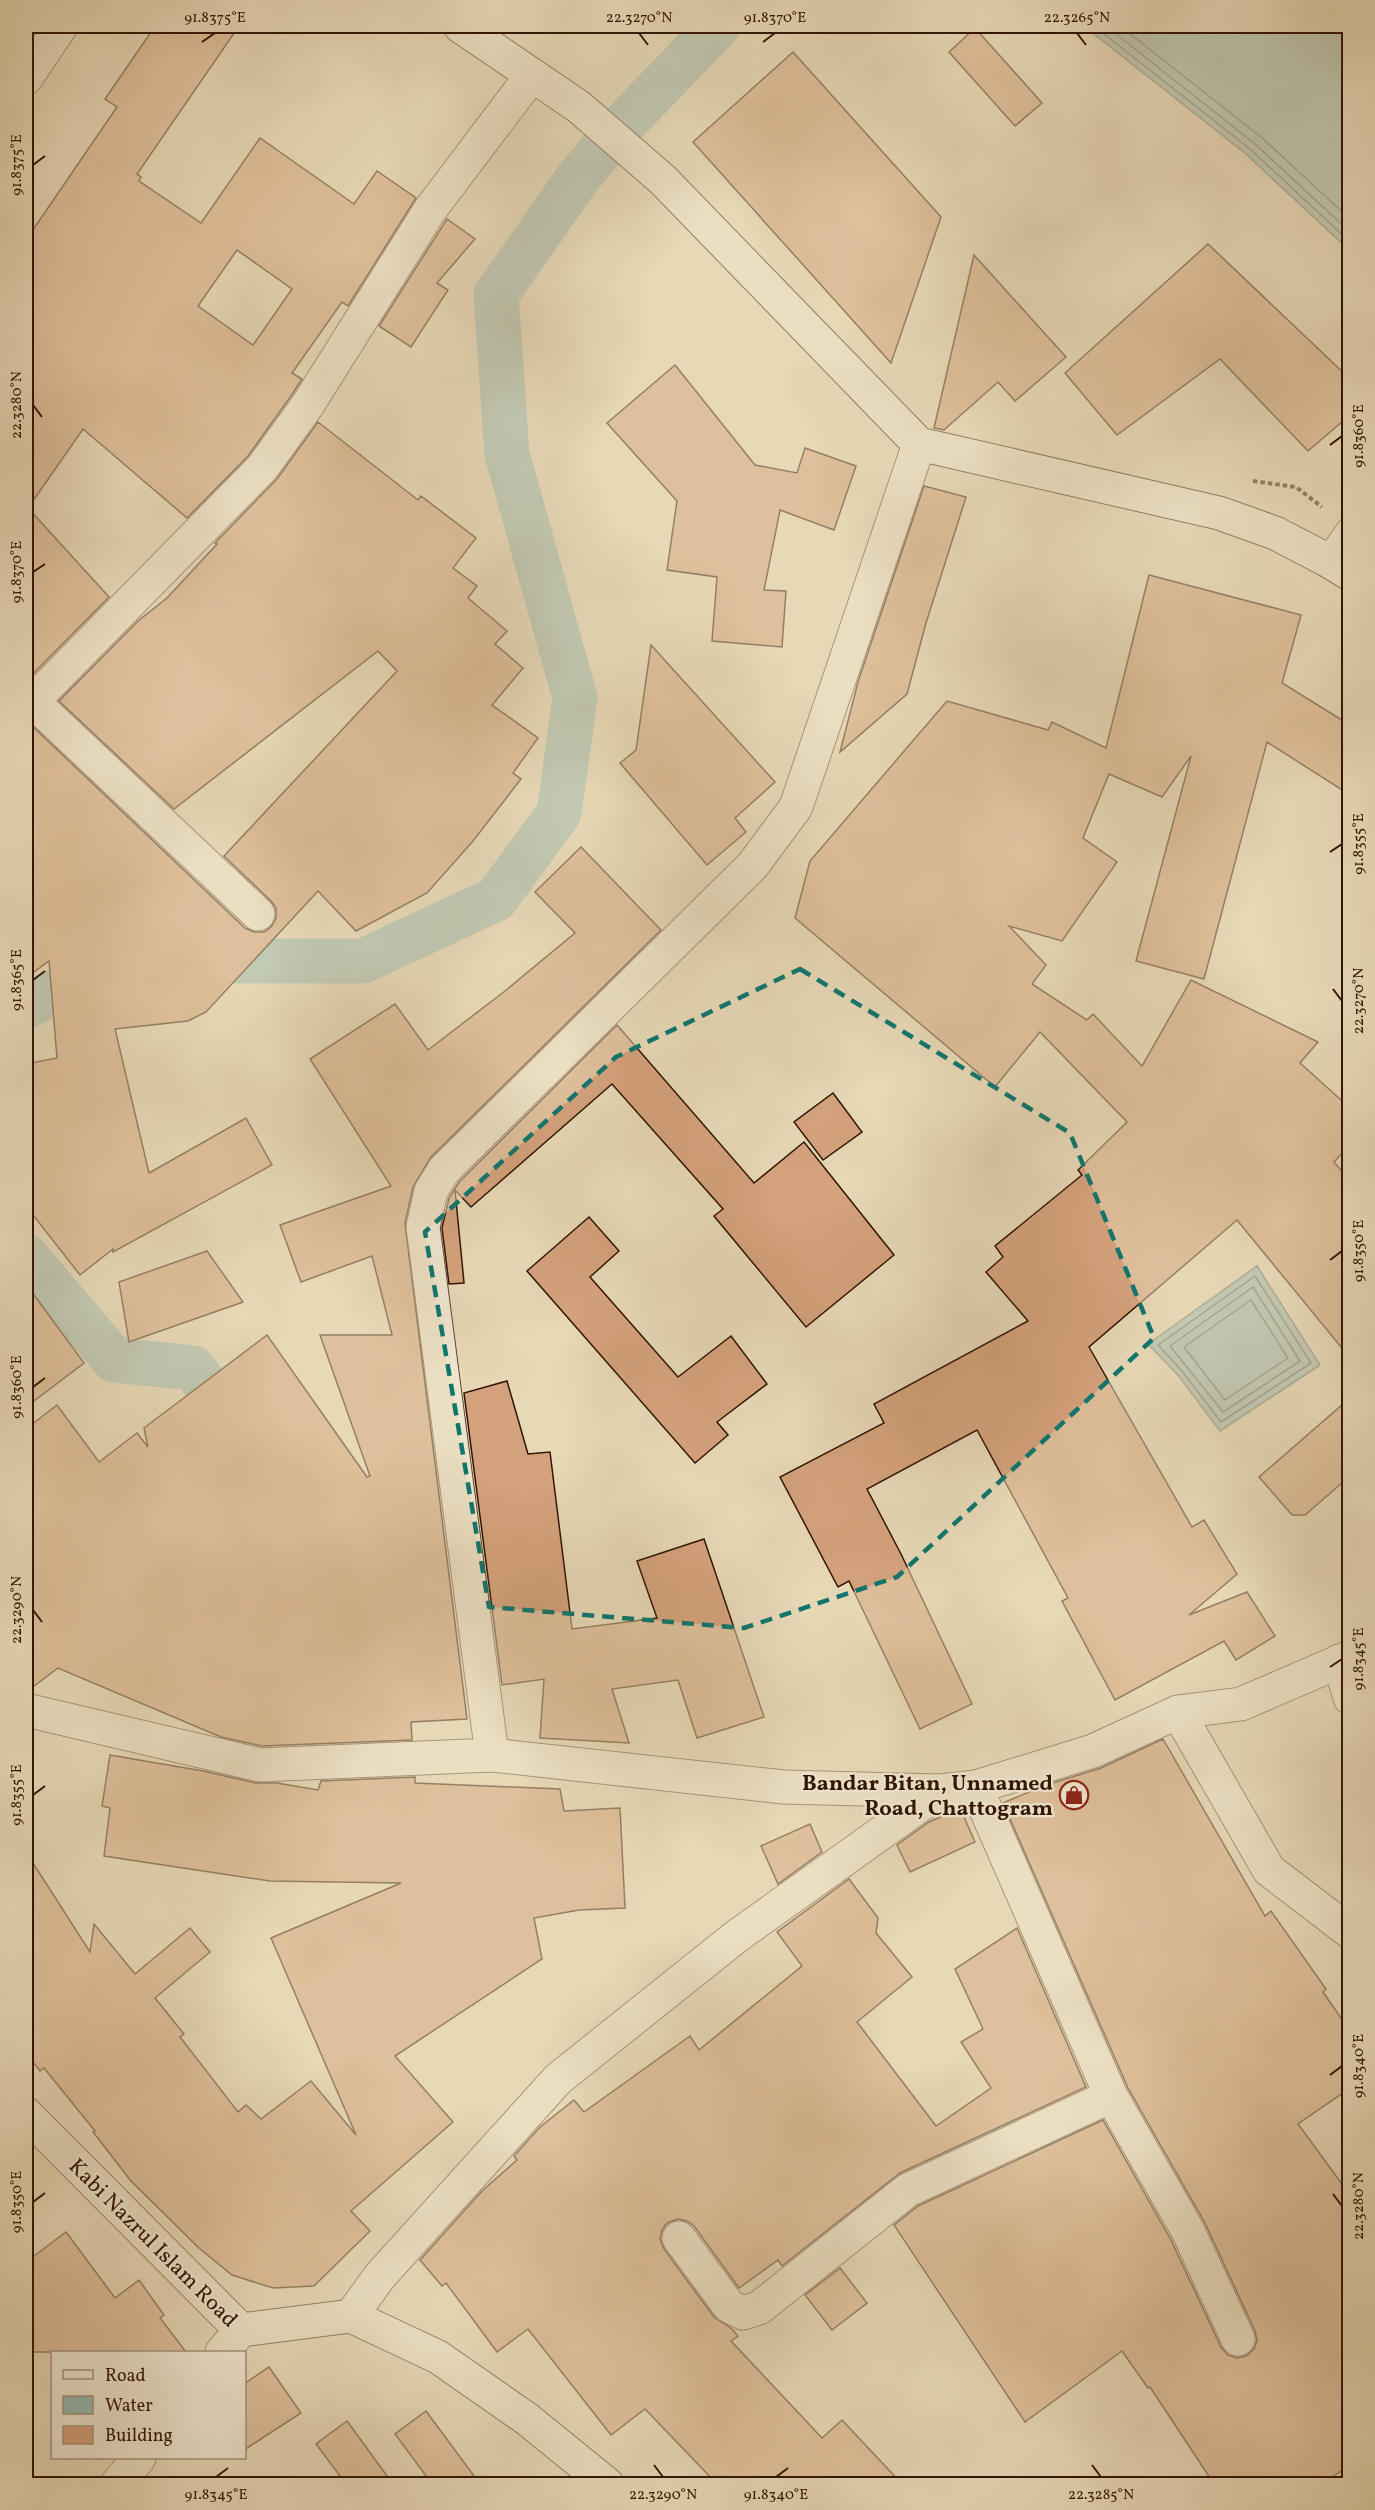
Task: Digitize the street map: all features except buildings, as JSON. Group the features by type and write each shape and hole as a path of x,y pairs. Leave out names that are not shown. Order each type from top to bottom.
{"street":[{"path":"26,78 61,26"},
{"path":"460,26 579,107 663,180 919,444 1219,513 1275,533 1339,567"},
{"path":"258,914 28,701 262,468 308,406 430,210 532,75"},
{"path":"492,1755 423,1227 431,1191 444,1170 753,865 796,807 919,444"},
{"path":"26,1710 260,1765 492,1755 784,1787 940,1791 976,1787 1093,1750 1178,1712 1241,1704 1344,1659 1350,1698"},
{"path":"1178,1712 1269,1870 1350,1932"},
{"path":"976,1787 1111,2096 1188,2231 1238,2338"},
{"path":"607,2484 527,2419 438,2357 351,2316 380,2276 558,2079 737,1936 940,1791"},
{"path":"679,2238 729,2306 743,2313 759,2308 908,2190 1111,2096"},
{"name":"Kabi Nazrul Islam Road","path":"26,2114 231,2341 351,2316"},
{"path":"117,2484 137,2459"}],"lane":[{"path":"1339,567 1350,528"}],"path":[{"path":"1251,481 1296,487 1323,507"}],"highlighted area":[{"path":"800,969 1070,1133 1154,1338 897,1577 744,1628 489,1607 425,1232 616,1057"}],"water":[{"path":"1084,26 1349,26 1349,250 1246,154"},
{"path":"1257,1266 1320,1365 1220,1431 1178,1375 1148,1344"}],"waterway":[{"path":"193,965 219,961 363,961 496,899 559,813 575,698 507,454 496,295 575,182 615,133 718,26"},
{"path":"26,1007 61,988 110,979"},
{"path":"26,1256 114,1360 193,1368 241,1431"}],"place":[{"name":"Bandar Bitan, Unnamed Road, Chattogram","path":"1074,1795"}]}
